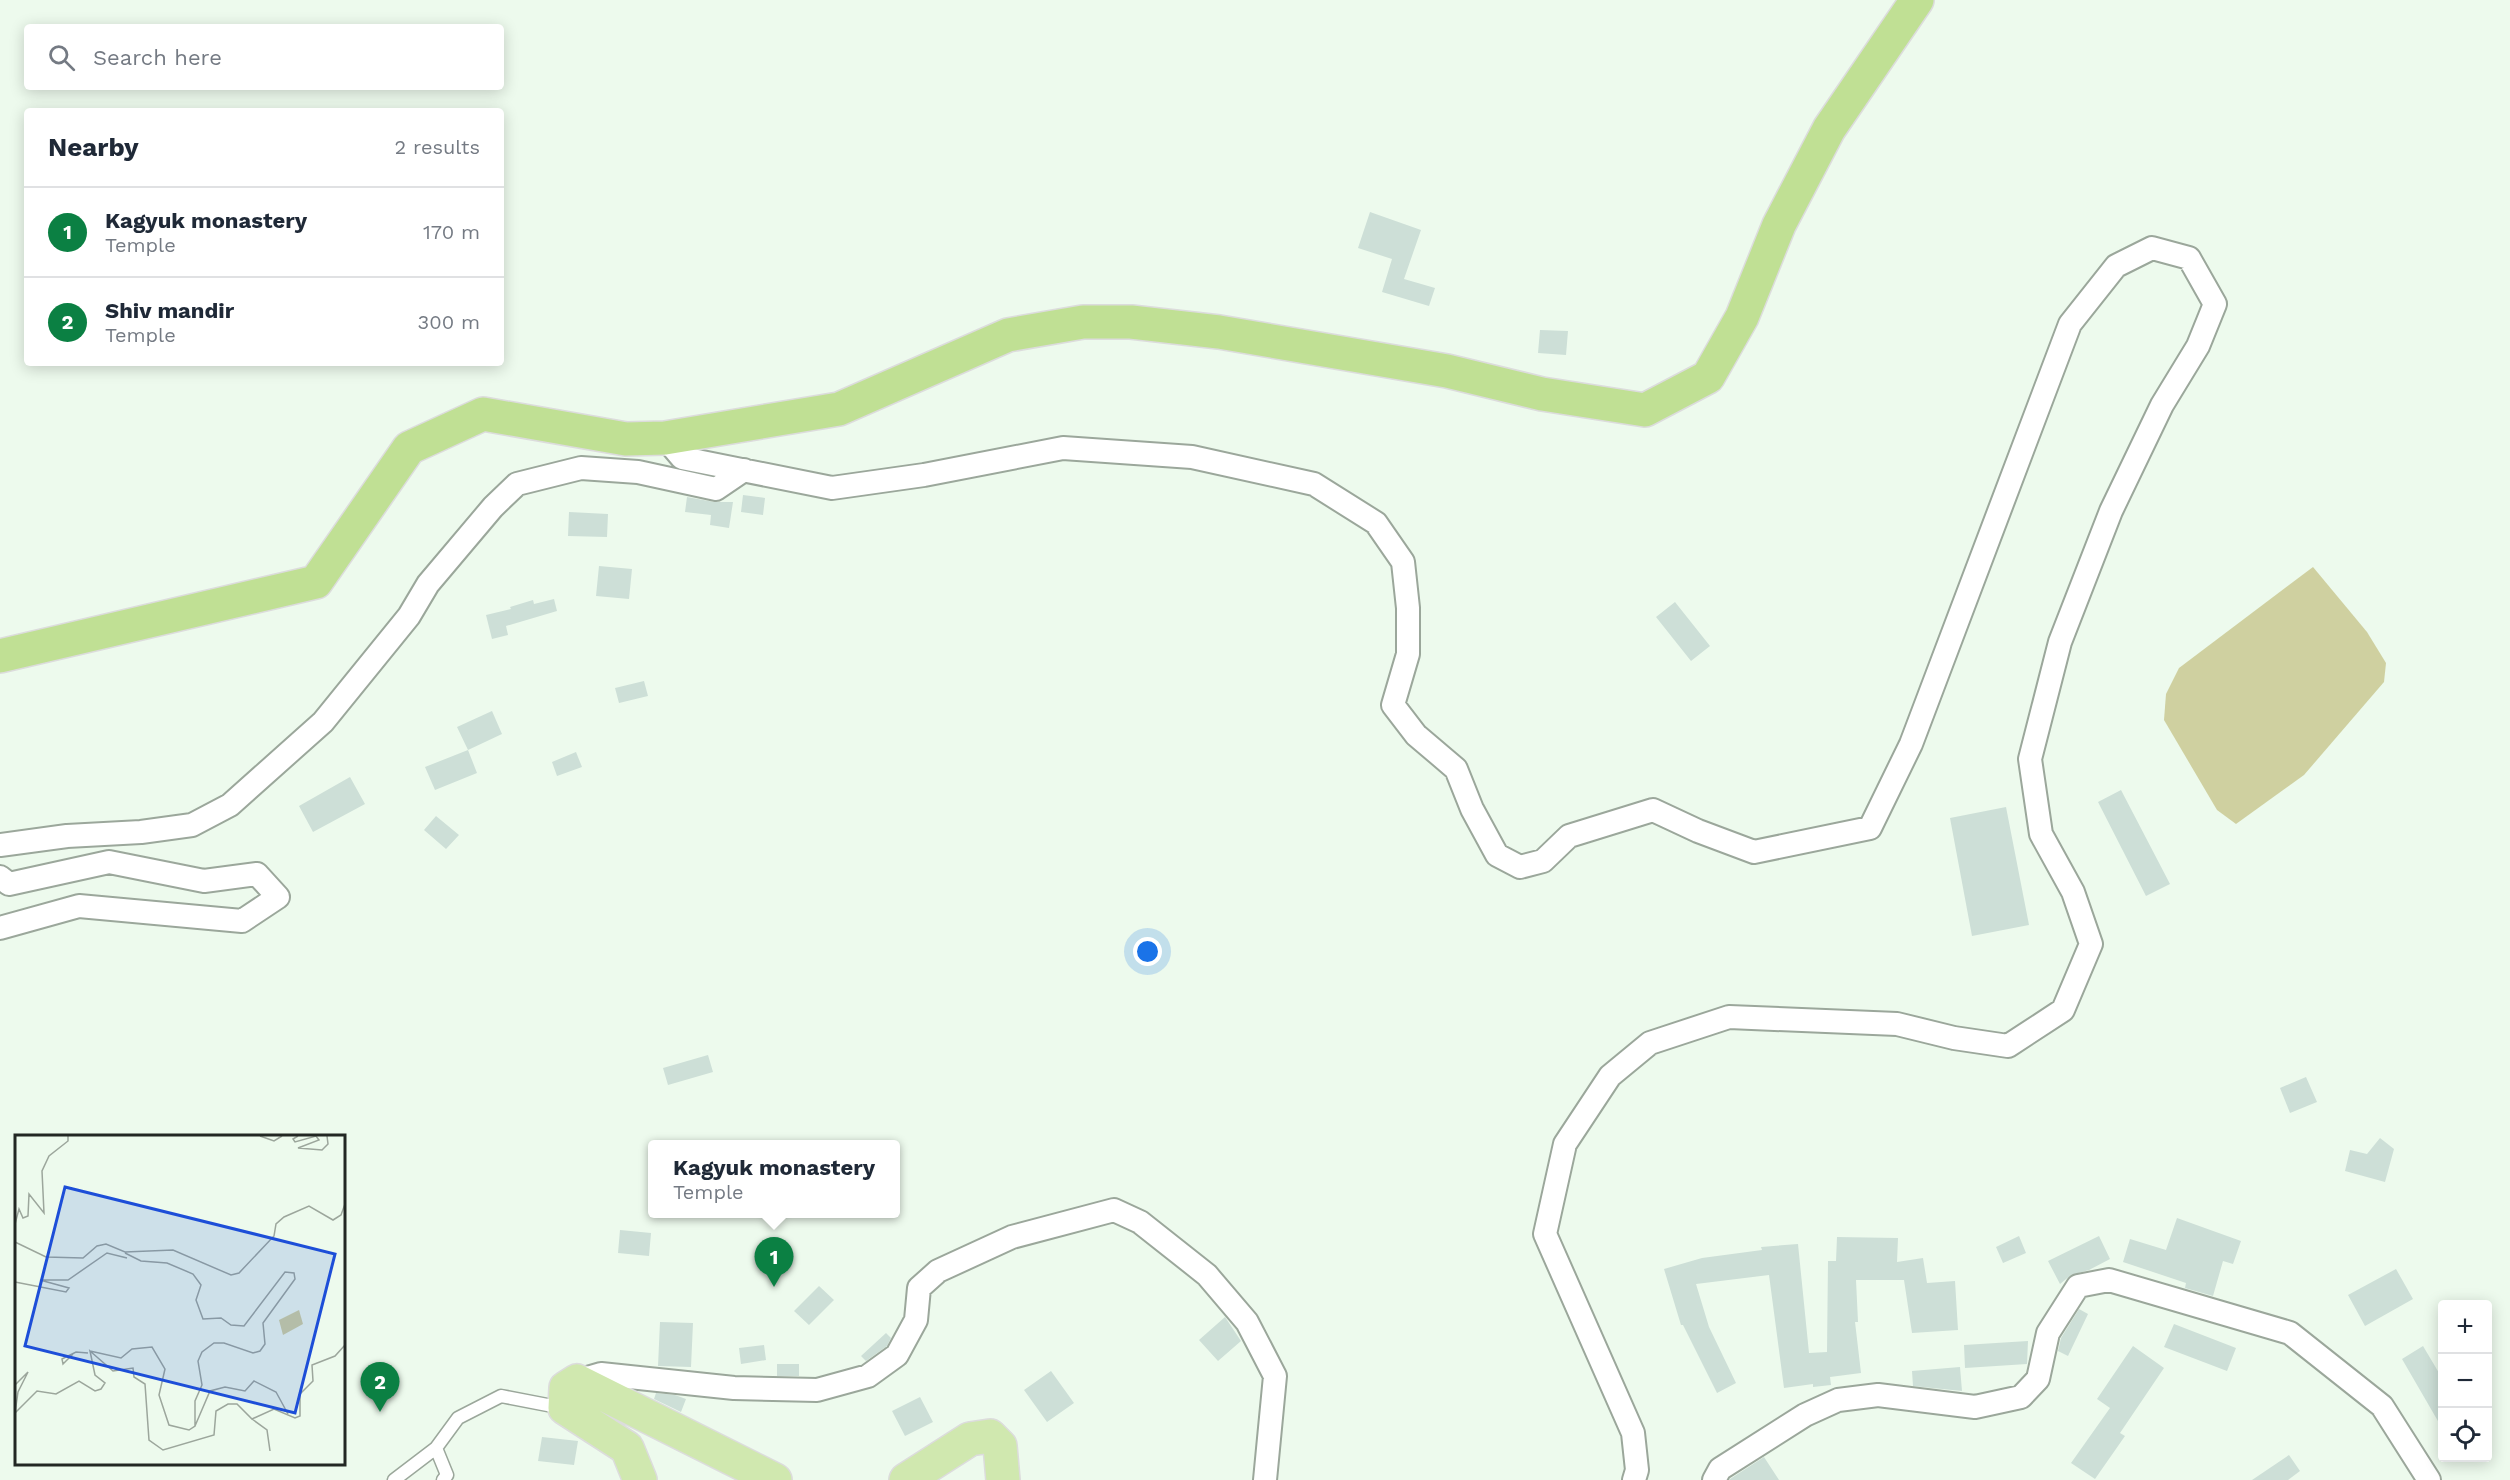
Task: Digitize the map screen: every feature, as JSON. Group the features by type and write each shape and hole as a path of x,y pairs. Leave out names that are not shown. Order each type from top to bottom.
{"highway":[{"path":"0,656 316,582 409,448 483,414 626,439 665,438 839,409 1008,335 1083,322 1131,322 1219,332 1447,371 1542,394 1645,410 1708,377 1742,317 1779,225 1829,129 1917,0"}],"main road":[{"path":"571,1394 627,1448 640,1480"},
{"path":"571,1394 775,1480"},
{"path":"906,1480 970,1439 990,1436 1000,1446 1002,1480"}],"street":[{"path":"665,438 682,458 832,488 924,475 1063,448 1192,457 1314,484 1376,523 1403,562 1408,608 1408,654 1393,705 1416,735 1456,769 1472,809 1497,855 1521,867 1543,861 1569,836 1653,810 1698,831 1754,852 1870,828 1911,744 2070,324 2115,266 2152,248 2189,258 2215,304 2198,346 2162,405 2111,511 2060,642 2030,759 2041,834 2073,891 2091,944 2063,1010 2008,1046 1954,1038 1897,1024 1729,1017 1650,1043 1610,1076 1565,1144 1545,1234 1633,1433 1637,1470 1634,1480"},
{"path":"0,845 68,836 141,832 192,825 230,805 323,722 409,616 428,584 493,507 517,484 581,468 638,472 716,489 744,470"},
{"path":"0,877 9,884 109,862 204,881 257,874 278,897 242,921 79,906 0,928"},
{"path":"571,1394 601,1374 734,1388 818,1390 868,1377 897,1355 916,1320 919,1288 938,1271 1012,1237 1114,1210 1140,1222 1207,1275 1247,1322 1275,1376 1265,1480"},
{"path":"1714,1480 1720,1469 1805,1415 1838,1400 1878,1395 1975,1407 2021,1397 2038,1379 2048,1333 2078,1286 2109,1280 2290,1333 2382,1406 2429,1480"}],"lane":[{"path":"394,1480 436,1448 458,1418 501,1396 571,1394"},
{"path":"436,1448 447,1475 443,1480"}],"green space":[{"path":"2313,567 2367,632 2386,663 2384,682 2304,775 2236,824 2217,810 2164,720 2166,694 2179,668"}],"building":[{"path":"1370,212 1421,230 1404,279 1435,288 1429,306 1382,292 1392,259 1358,248"},
{"path":"1540,330 1568,331 1566,355 1538,353"},
{"path":"743,495 765,498 763,515 741,512"},
{"path":"687,497 714,502 733,502 729,528 710,525 711,515 685,512"},
{"path":"569,512 608,514 607,537 568,536"},
{"path":"599,566 632,569 629,599 596,596"},
{"path":"554,599 557,611 506,626 508,635 492,639 486,615 511,609 510,607 533,600 534,604"},
{"path":"1675,602 1710,646 1691,661 1656,617"},
{"path":"644,681 648,696 619,703 615,688"},
{"path":"492,711 502,734 468,750 457,727"},
{"path":"468,750 477,773 435,790 425,767"},
{"path":"576,752 582,767 557,776 552,762"},
{"path":"350,777 365,804 313,832 299,806"},
{"path":"2121,790 2170,884 2146,896 2098,802"},
{"path":"2006,807 2029,925 1972,936 1950,818"},
{"path":"436,816 459,835 446,849 424,830"},
{"path":"708,1055 713,1072 668,1085 663,1068"},
{"path":"2306,1077 2317,1102 2290,1113 2280,1088"},
{"path":"2380,1138 2394,1149 2385,1182 2345,1171 2350,1150 2367,1154"},
{"path":"2177,1218 2241,1241 2233,1264 2223,1261 2213,1296 2185,1288 2186,1283 2123,1262 2130,1239 2166,1250"},
{"path":"620,1230 651,1233 649,1256 618,1253"},
{"path":"2019,1236 2026,1253 2003,1263 1996,1247"},
{"path":"2099,1236 2110,1259 2089,1270 2071,1275 2060,1284 2048,1261"},
{"path":"1837,1237 1898,1238 1897,1262 1923,1258 1927,1283 1955,1281 1958,1330 1912,1333 1904,1280 1856,1280 1858,1322 1855,1322 1861,1373 1830,1377 1831,1385 1813,1387 1813,1384 1784,1388 1769,1275 1696,1284 1709,1327 1736,1383 1717,1393 1681,1325 1664,1269 1702,1258 1762,1250 1761,1247 1798,1244 1809,1353 1827,1352 1828,1261 1836,1261"},
{"path":"2396,1269 2413,1299 2365,1326 2348,1295"},
{"path":"819,1286 834,1300 809,1325 794,1311"},
{"path":"2079,1309 2088,1314 2068,1356 2058,1351 2061,1338"},
{"path":"1225,1317 1241,1341 1218,1361 1199,1340"},
{"path":"660,1322 693,1323 691,1367 658,1366"},
{"path":"2174,1324 2236,1348 2227,1371 2164,1347"},
{"path":"886,1333 891,1338 887,1346 866,1361 861,1356"},
{"path":"2028,1341 2027,1364 1965,1368 1964,1345"},
{"path":"764,1345 766,1360 741,1364 739,1348"},
{"path":"2133,1346 2164,1368 2120,1433 2125,1436 2095,1479 2071,1463 2110,1408 2097,1399"},
{"path":"2423,1346 2438,1371 2438,1421 2402,1359"},
{"path":"777,1364 799,1364 799,1376 777,1376"},
{"path":"1960,1367 1962,1391 1913,1386 1912,1371"},
{"path":"1051,1371 1074,1403 1047,1422 1024,1390"},
{"path":"656,1393 686,1399 681,1412 654,1399"},
{"path":"920,1397 933,1422 905,1436 892,1411"},
{"path":"542,1437 578,1441 574,1465 538,1461"},
{"path":"2289,1455 2300,1471 2288,1480 2252,1480"},
{"path":"1764,1457 1779,1480 1729,1480 1730,1479"}],"place":[{"name":"Kagyuk monastery","path":"774,1287"},
{"name":"Shiv mandir","path":"380,1412"}]}
